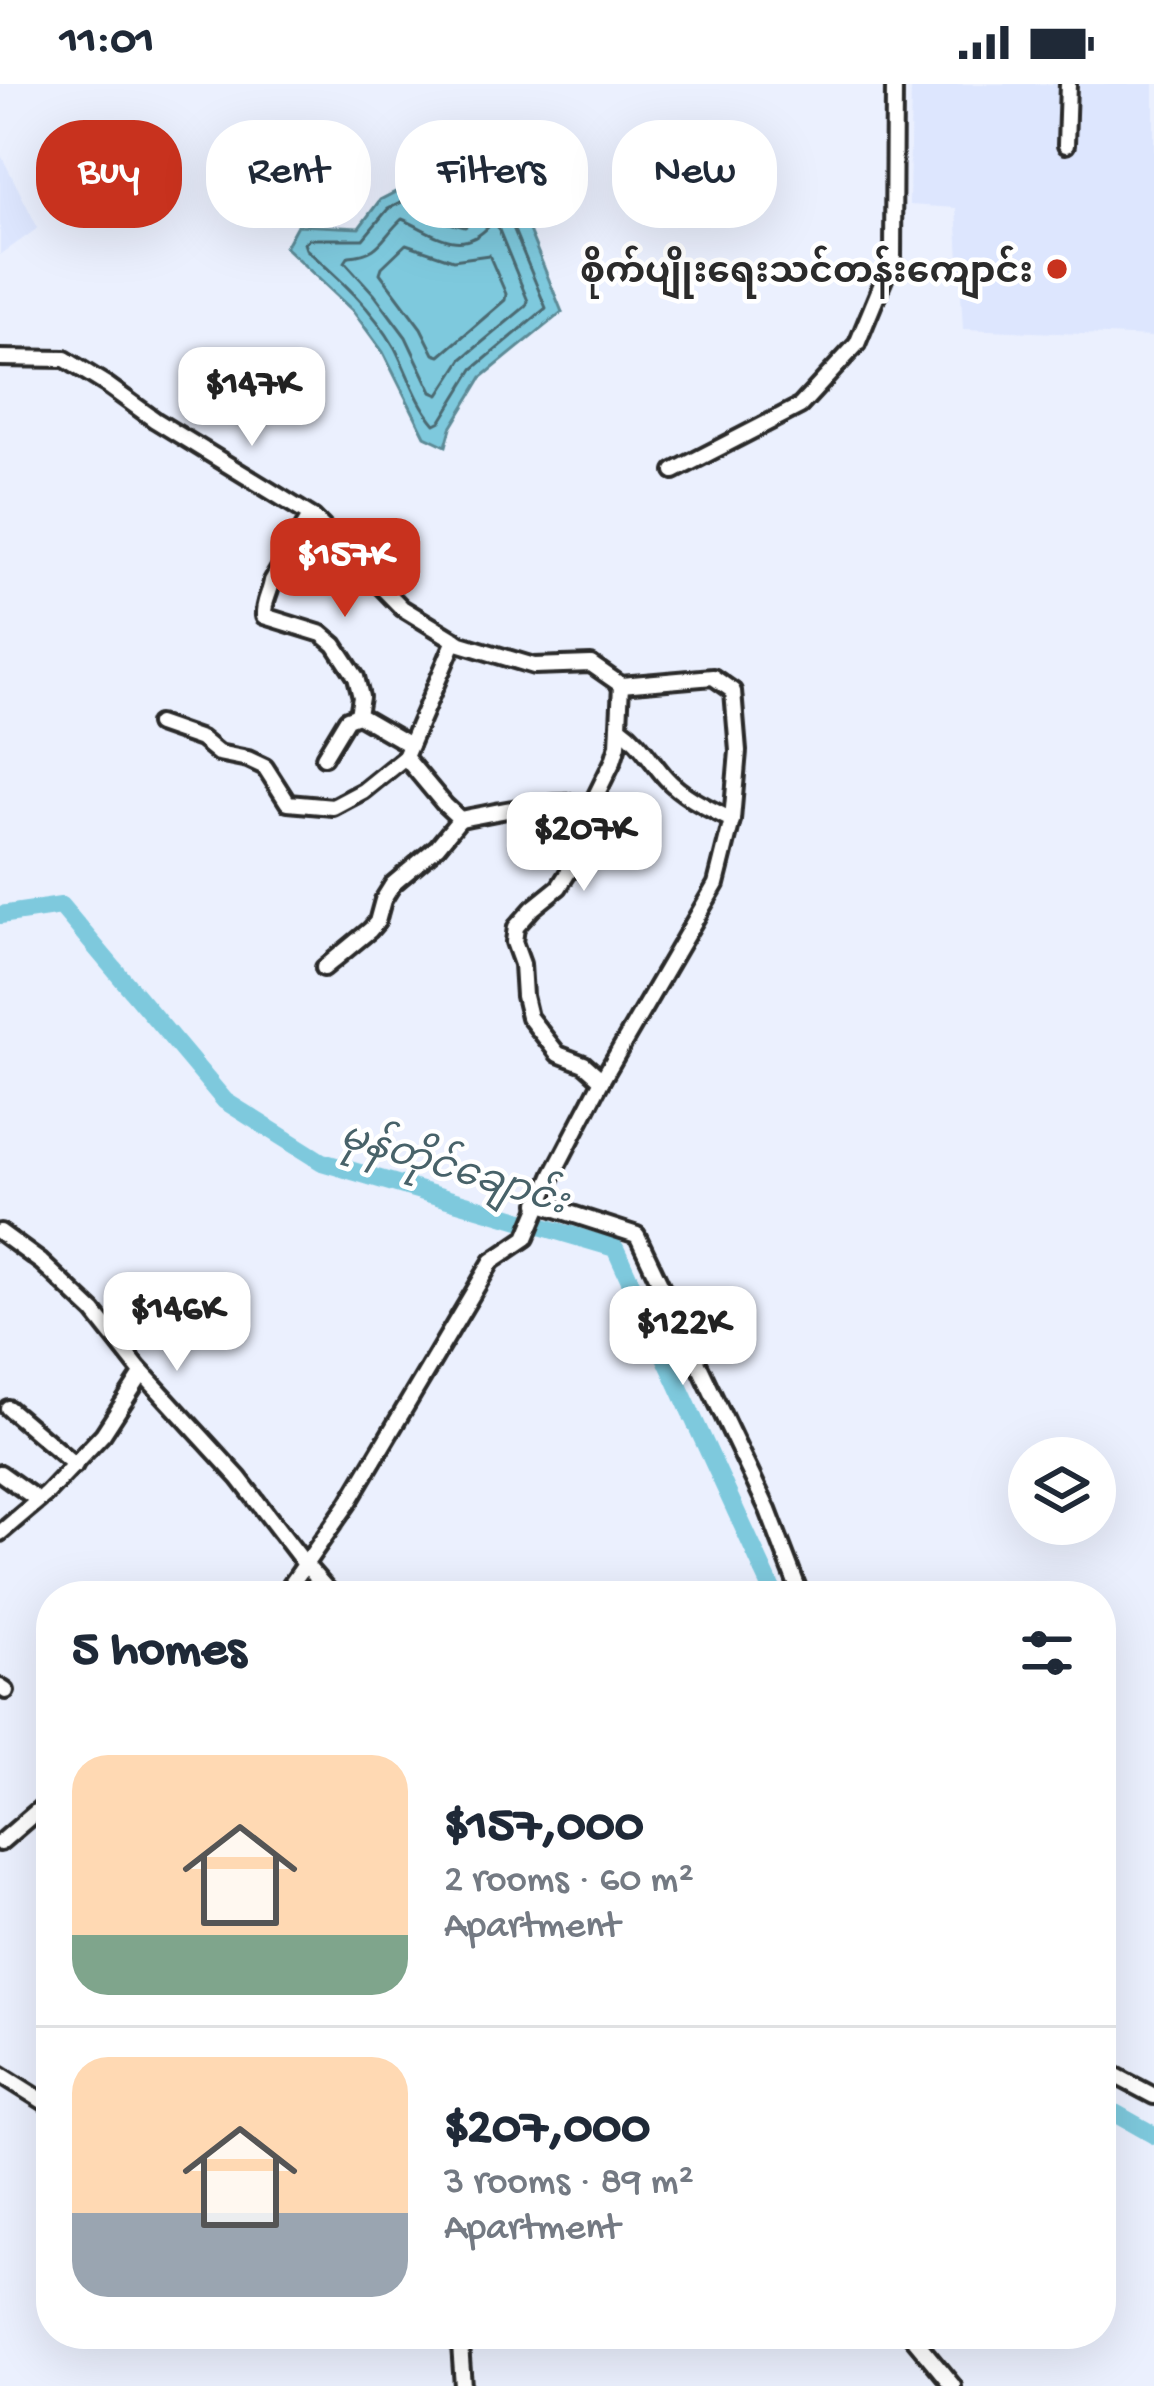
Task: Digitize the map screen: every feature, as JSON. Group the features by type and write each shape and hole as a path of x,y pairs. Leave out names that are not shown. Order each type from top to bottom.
{"street":[{"path":"674,471 800,406 856,344 893,256 894,84"},
{"path":"1066,145 1068,84"},
{"path":"0,358 65,359 107,385 310,516 402,608 455,640 534,666 591,664 621,685 713,677 733,691 738,751 732,820 716,884 602,1080 536,1208 526,1238 492,1261 349,1502 293,1581"},
{"path":"310,516 272,581 263,604 264,616 322,634 335,645 356,677 361,697 358,716"},
{"path":"158,724 201,739 218,753 265,767 288,803 333,807 363,791 408,751 455,640"},
{"path":"602,1080 584,1064 558,1054 529,1017 514,942 516,928 569,871 576,836 613,761 621,685"},
{"path":"324,757 347,718 358,716 408,751 460,819"},
{"path":"620,727 667,779 732,820"},
{"path":"324,968 370,930 393,884 460,819 539,804 593,804"},
{"path":"536,1208 637,1234 768,1510 795,1581"},
{"path":"0,1232 94,1312 142,1373 239,1478 320,1581"},
{"path":"0,1534 103,1434 142,1373"},
{"path":"8,1408 75,1465"},
{"path":"0,1473 38,1500"},
{"path":"0,1843 36,1815"},
{"path":"0,2074 36,2097"},
{"path":"1116,2076 1154,2096"},
{"path":"460,2349 463,2386"},
{"path":"922,2349 953,2386"}],"shaded area":[{"name":"စိုက်ပျိုးရေးသင်တန်းကျောင်း","path":"911,84 1154,84 1154,337 963,329 956,208 909,205"},
{"path":"0,153 38,228 0,255"}],"water":[{"path":"395,192 395,228 528,228 562,312 482,377 451,428 446,446 425,436 383,352 353,311 285,247 295,228 371,228 371,212"}],"waterway":[{"name":"မုန်တိုင်ချောင်း","path":"0,915 61,906 225,1101 322,1162 615,1248 768,1581"},
{"name":"မုန်တိုင်ချောင်း","path":"1116,2113 1154,2135"}],"place":[{"name":"စိုက်ပျိုးရေးသင်တန်းကျောင်း","path":"1057,269"}]}
